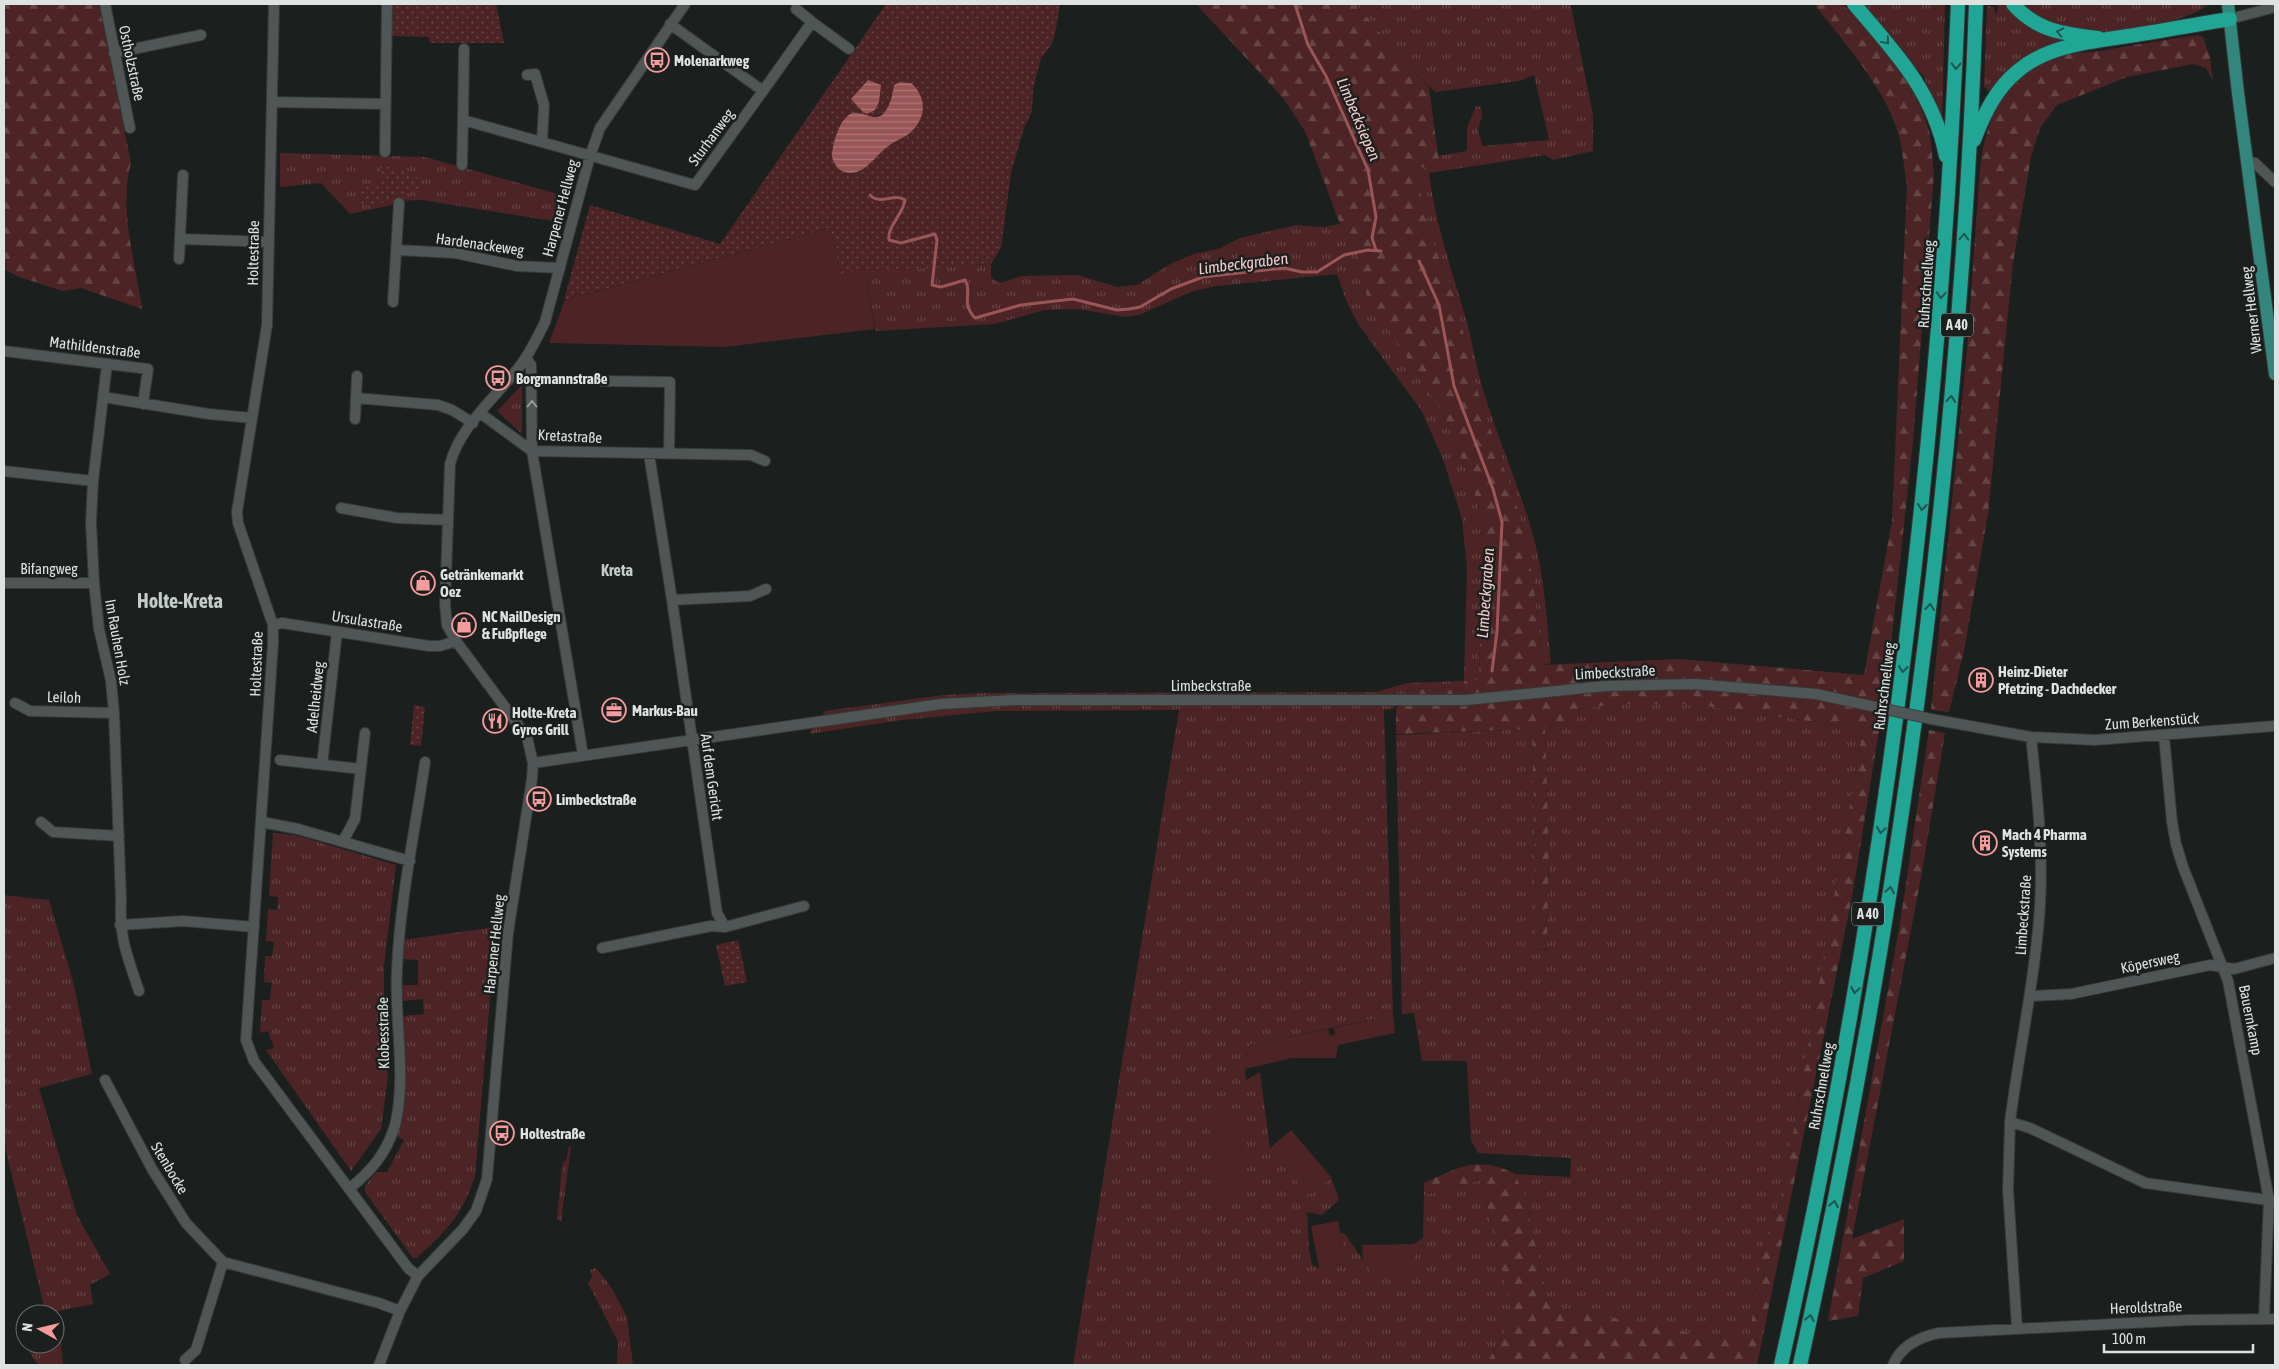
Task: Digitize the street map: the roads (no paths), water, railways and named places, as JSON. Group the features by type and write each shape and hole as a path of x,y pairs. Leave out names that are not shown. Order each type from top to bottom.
{"highway":[{"path":"1854,4 1911,71 1928,100 1946,154 1949,191"},
{"name":"Ruhrschnellweg","path":"1781,1365 1863,946 1894,736 1927,459 1949,191 1958,4"},
{"name":"A 40","path":"1800,1365 1865,1040 1912,741 1946,457 1968,170 1976,4"},
{"path":"2013,4 2028,19 2048,30 2108,40"},
{"path":"1968,170 1971,147 1982,119 2008,79 2027,64 2045,54 2108,40 2230,19"}],"main road":[{"name":"Werner Hellweg","path":"2228,4 2275,374"}],"street":[{"name":"Ostholzstraße","path":"105,4 130,128"},
{"name":"Holtestraße","path":"274,4 266,325 237,512 238,523 273,625 273,666 247,1047 254,1061 349,1189 408,1268 418,1276"},
{"path":"385,152 387,4"},
{"name":"Harpener Hellweg","path":"379,1365 400,1311 418,1276 463,1229 476,1211 487,1179 508,933 533,763 531,749 522,730 456,641 447,625 445,604 450,464 458,442 526,358 545,322 590,156 600,128 684,4"},
{"path":"2230,19 2275,7"},
{"path":"796,9 848,49"},
{"name":"Sturhanweg","path":"590,156 695,185 812,22"},
{"path":"670,24 763,91"},
{"path":"114,53 201,35"},
{"path":"462,165 464,49"},
{"path":"527,75 535,74 544,105 542,142"},
{"path":"272,102 386,104"},
{"path":"463,120 590,156"},
{"path":"2248,162 2255,163 2275,182"},
{"path":"179,259 184,175"},
{"path":"393,302 399,203"},
{"path":"181,238 269,242"},
{"name":"Hardenackeweg","path":"397,250 455,253 517,266 560,268"},
{"name":"Mathildenstraße","path":"4,351 148,369 143,404"},
{"path":"526,358 531,365 532,451 583,755"},
{"name":"Im Rauhen Holz","path":"106,364 93,481 91,522 94,583 102,648 111,681 114,713 121,899 120,925 122,939 139,991"},
{"path":"355,419 357,376"},
{"path":"602,381 670,382 669,453"},
{"path":"103,397 252,418"},
{"path":"356,398 438,405 452,410 473,423"},
{"name":"Kretastraße","path":"480,413 532,451 751,455 765,461"},
{"name":"Auf dem Gericht","path":"649,454 718,913 725,927"},
{"path":"4,471 93,481"},
{"path":"340,508 397,518 448,520"},
{"name":"Bifangweg","path":"4,583 94,583"},
{"path":"672,600 750,596 766,589"},
{"name":"Ursulastraße","path":"273,625 282,623 429,646 440,646 456,641"},
{"name":"Adelheidweg","path":"322,765 337,632"},
{"name":"Limbeckstraße","path":"533,763 942,704 1014,700 1466,700 1605,686 1695,684 1807,693 1931,719 2031,736 2040,815 2041,860 2038,929 2030,996 2018,1060 2010,1122"},
{"name":"Leiloh","path":"15,703 30,711 114,713"},
{"name":"Zum Berkenstück","path":"2031,736 2095,740 2275,726"},
{"path":"344,841 355,819 365,733"},
{"name":"Bauernkamp","path":"2164,736 2172,822 2176,844 2183,867 2225,968 2272,1200 2264,1318"},
{"path":"280,760 361,769"},
{"name":"Klobesstraße","path":"349,1189 379,1161 392,1134 398,1110 397,972 410,861 425,762"},
{"path":"41,822 53,832 119,836"},
{"path":"262,822 344,841 410,861"},
{"path":"602,948 711,926 725,927 804,906"},
{"path":"120,925 183,921 254,927"},
{"name":"Köpersweg","path":"2030,996 2071,994 2210,965 2234,969 2275,958"},
{"name":"Stenbocke","path":"105,1080 152,1169 186,1223 223,1262"},
{"path":"2017,1328 2008,1190 2010,1122 2030,1128 2145,1183 2272,1200"},
{"path":"185,1360 196,1350 223,1262 379,1303 400,1311"},
{"name":"Heroldstraße","path":"1893,1365 1905,1348 1925,1336 2017,1328 2275,1319"}],"waterway":[{"name":"Limbecksiepen","path":"1295,4 1308,45 1326,76 1368,170 1376,217 1372,238 1376,250"},
{"name":"Limbeckgraben","path":"870,195 878,199 896,197 905,200 890,230 889,240 901,243 935,234 937,240 932,285 941,287 965,280 968,289 968,307 975,318 1021,305 1073,299 1117,310 1129,309 1140,307 1171,289 1203,277 1284,268 1302,272 1317,272 1344,255 1368,250 1381,251"},
{"name":"Limbeckgraben","path":"1419,261 1439,305 1454,386 1493,489 1502,522 1497,631 1492,671"}],"place":[{"name":"Molenarkweg","path":"657,60"},
{"name":"Borgmannstraße","path":"498,378"},
{"name":"Getränkemarkt Oez","path":"423,583"},
{"name":"NC NailDesign & Fußpflege","path":"464,625"},
{"name":"Heinz-Dieter Pfetzing - Dachdecker","path":"1981,680"},
{"name":"Markus-Bau","path":"614,710"},
{"name":"Holte-Kreta Gyros Grill","path":"495,721"},
{"name":"Limbeckstraße","path":"539,799"},
{"name":"Mach 4 Pharma Systems","path":"1985,843"},
{"name":"Holtestraße","path":"502,1133"}],"district":[{"name":"Kreta","path":"617,570"},
{"name":"Holte-Kreta","path":"180,600"}]}
